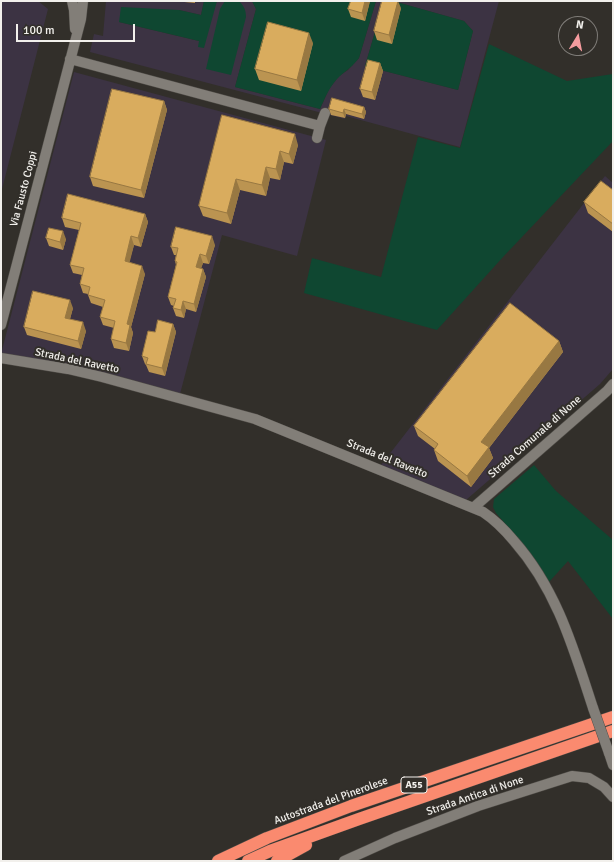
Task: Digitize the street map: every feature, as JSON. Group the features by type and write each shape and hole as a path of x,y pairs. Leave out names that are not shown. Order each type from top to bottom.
{"highway":[{"name":"Autostrada del Pinerolese","path":"218,861 267,838 351,806 613,716"},
{"name":"A55","path":"248,861 270,851 359,819 613,731"},
{"path":"277,861 285,855 359,819"}],"street":[{"path":"72,1 74,10 75,41"},
{"name":"Via Fausto Coppi","path":"81,19 83,1"},
{"name":"Via Fausto Coppi","path":"1,325 70,59 81,19 89,1"},
{"path":"70,59 320,126"},
{"path":"317,138 325,113"},
{"name":"Strada del Ravetto","path":"1,358 68,369 102,377 255,419 483,512 499,523 524,552 542,577 558,607 570,637 613,764"},
{"name":"Strada Comunale di None","path":"473,508 607,391 613,384"},
{"name":"Strada Antica di None","path":"344,861 395,838 478,806 572,776 589,778 604,788 613,797"}],"shaded area":[{"path":"1,1 38,1 48,9 1,193"},
{"path":"106,1 204,1 201,15 179,10 119,22 199,41 217,1 252,1 256,9 235,87 320,109 329,89 339,76 348,70 359,58 376,1 384,1 365,66 458,90 473,31 464,21 393,1 499,1 460,147 346,116 345,119 90,52 94,34 103,36"},
{"path":"74,72 326,140 297,256 222,235 180,394 1,354"},
{"path":"605,176 613,183 613,369 600,384 466,500 381,465"}],"green space":[{"path":"204,1 217,1 204,48 198,47 199,41 119,22 121,7 179,10 201,15"},
{"path":"225,1 239,1 244,8 246,15 231,75 206,69 220,9"},
{"path":"252,1 376,1 359,58 333,83 320,109 235,87 256,9"},
{"path":"384,1 393,1 464,21 473,31 458,90 365,66"},
{"path":"489,44 567,81 613,74 613,141 503,257 437,330 304,293 312,258 381,277 418,137 460,148"},
{"path":"534,465 556,491 613,540 613,619 568,561 549,582 527,549 496,513 493,507 494,499"}],"building":[{"path":"351,1 365,1 362,13 348,9"},
{"path":"382,1 398,1 389,35 374,31"},
{"path":"268,22 309,33 297,80 255,69"},
{"path":"368,60 380,63 372,92 360,89"},
{"path":"112,89 164,101 141,190 90,177"},
{"path":"332,98 364,107 362,114 344,109 343,113 329,109"},
{"path":"222,115 295,134 289,154 280,151 276,169 266,167 262,185 236,179 227,213 199,206"},
{"path":"601,181 613,190 613,224 584,202"},
{"path":"68,194 145,214 138,238 131,236 125,261 142,266 127,324 130,325 126,343 111,339 115,321 100,317 105,300 88,295 90,287 80,284 84,268 70,265 81,223 62,218"},
{"path":"176,227 212,236 206,256 200,254 196,267 203,269 194,304 183,301 181,310 173,308 176,299 168,297 177,262 175,261 178,248 171,247"},
{"path":"49,228 63,231 60,242 46,238"},
{"path":"33,291 70,300 65,318 83,322 78,341 24,327"},
{"path":"510,303 559,341 481,442 489,447 467,476 434,450 438,444 414,426"},
{"path":"158,320 173,324 162,368 146,364 148,358 142,356 148,331 155,332"}]}
